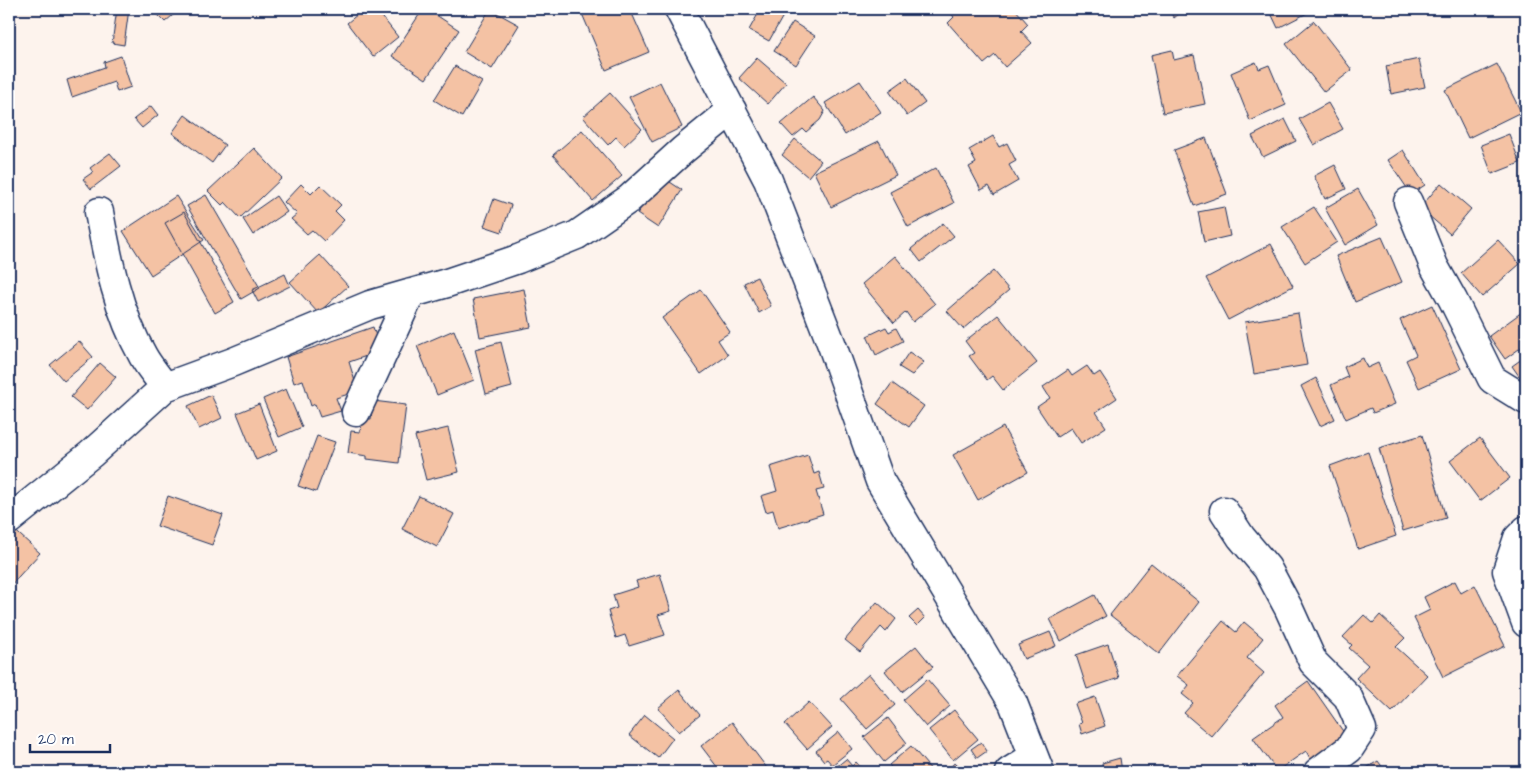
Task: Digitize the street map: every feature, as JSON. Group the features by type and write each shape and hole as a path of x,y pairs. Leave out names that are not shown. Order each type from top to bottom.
{"street":[{"path":"679,9 768,180 833,348 880,481 1013,703 1037,765 1009,772"},
{"path":"9,520 91,454 165,387 233,362 370,304 518,259 577,235 629,198 732,110"},
{"path":"1408,202 1434,266 1492,379 1526,400"},
{"path":"99,212 108,262 127,323 143,357 165,387"},
{"path":"356,412 411,293"},
{"path":"1224,511 1241,537 1266,568 1289,609 1313,662 1348,697 1362,729 1349,749 1318,772"},
{"path":"1526,530 1518,538 1507,571 1526,623"}],"building":[{"path":"117,9 129,9 124,45 112,43"},
{"path":"152,9 180,9 165,22"},
{"path":"364,9 376,9 398,37 373,57 347,23"},
{"path":"423,9 427,9 459,30 426,79 392,56"},
{"path":"490,9 519,25 492,69 464,52"},
{"path":"580,9 630,9 649,52 606,70"},
{"path":"748,9 787,9 769,41 749,30 758,14"},
{"path":"1015,9 1028,24 1021,31 1032,43 1005,67 995,55 984,64 948,23 954,17 948,10"},
{"path":"1168,9 1185,9 1174,18"},
{"path":"1269,9 1312,9 1313,10 1278,28"},
{"path":"1314,21 1352,70 1324,92 1286,44"},
{"path":"793,22 815,36 796,65 774,51"},
{"path":"1172,50 1174,60 1194,55 1205,104 1163,113 1151,55"},
{"path":"121,56 131,87 117,92 114,82 72,97 67,80 105,67 104,62"},
{"path":"757,58 786,83 768,104 739,78"},
{"path":"1419,59 1425,87 1391,94 1386,66"},
{"path":"1256,62 1259,69 1269,65 1286,105 1250,121 1231,73"},
{"path":"1497,64 1521,112 1468,138 1445,90"},
{"path":"455,66 482,82 462,117 434,100"},
{"path":"907,78 925,103 907,116 889,91"},
{"path":"860,81 881,112 845,135 825,103"},
{"path":"660,82 682,127 652,142 629,97"},
{"path":"610,93 642,129 624,146 616,137 608,145 583,117"},
{"path":"813,97 825,111 820,120 806,132 803,129 793,137 781,124"},
{"path":"1328,103 1343,129 1314,145 1299,119"},
{"path":"151,106 158,115 142,128 134,119"},
{"path":"185,115 225,145 212,163 172,133"},
{"path":"1285,119 1296,141 1263,157 1252,136"},
{"path":"582,130 622,176 593,201 553,155"},
{"path":"1509,134 1520,163 1492,174 1481,145"},
{"path":"993,136 999,147 1007,143 1016,161 1009,165 1018,181 994,195 989,186 981,190 969,167 976,163 969,150"},
{"path":"1206,138 1227,194 1194,206 1174,150"},
{"path":"795,139 821,161 808,177 782,155"},
{"path":"879,141 896,175 831,207 814,172"},
{"path":"254,148 282,178 240,218 225,202 222,205 208,191"},
{"path":"1403,150 1425,185 1411,194 1388,160"},
{"path":"110,153 121,166 91,189 83,179 93,172 90,168"},
{"path":"1335,165 1346,189 1325,199 1314,176"},
{"path":"936,168 954,203 908,227 890,192"},
{"path":"661,176 682,190 658,228 637,214"},
{"path":"1441,183 1471,209 1450,234 1420,208"},
{"path":"301,184 311,194 320,185 341,205 335,211 344,220 324,241 312,230 307,234 291,219 297,214 284,202"},
{"path":"1358,189 1378,225 1345,245 1325,208"},
{"path":"206,195 260,288 241,299 187,206"},
{"path":"176,196 204,240 151,275 123,231"},
{"path":"276,196 287,212 253,235 243,219"},
{"path":"494,199 511,205 502,232 484,226"},
{"path":"1224,207 1230,236 1204,242 1198,212"},
{"path":"1314,207 1337,242 1305,263 1282,227"},
{"path":"184,212 234,302 215,313 165,223"},
{"path":"943,223 954,236 921,262 911,249"},
{"path":"1382,237 1402,282 1355,302 1336,256"},
{"path":"1498,240 1520,264 1482,297 1461,273"},
{"path":"1271,244 1293,286 1228,320 1206,278"},
{"path":"320,255 348,286 318,313 290,282"},
{"path":"895,256 935,304 913,322 906,312 894,323 862,284"},
{"path":"993,271 1009,290 963,329 947,311"},
{"path":"285,274 290,286 258,302 252,290"},
{"path":"757,277 771,306 759,313 744,283"},
{"path":"524,289 531,327 480,337 473,299"},
{"path":"701,290 730,332 718,340 728,355 701,374 662,318"},
{"path":"1432,305 1461,369 1419,388 1406,360 1416,355 1400,320"},
{"path":"1526,309 1526,344 1505,359 1489,336"},
{"path":"1298,313 1307,365 1254,374 1245,322"},
{"path":"998,315 1037,363 1003,390 992,376 987,380 969,356 974,353 965,341"},
{"path":"373,327 381,351 349,362 358,391 336,398 341,411 320,417 315,404 311,406 303,380 294,383 286,357"},
{"path":"886,327 889,332 896,328 903,341 876,355 867,336"},
{"path":"454,330 474,380 437,395 417,346"},
{"path":"79,341 93,357 64,381 50,365"},
{"path":"501,342 512,387 486,394 475,349"},
{"path":"909,352 924,362 912,375 899,367"},
{"path":"1526,356 1526,386 1512,366"},
{"path":"1363,358 1367,368 1378,363 1395,404 1373,413 1371,408 1346,419 1331,385 1348,377 1344,367"},
{"path":"100,363 116,377 87,410 71,397"},
{"path":"1087,366 1094,376 1100,372 1117,398 1096,412 1106,427 1081,443 1071,428 1057,437 1037,407 1050,398 1043,387 1068,370 1072,376"},
{"path":"1316,378 1335,419 1320,426 1301,386"},
{"path":"892,383 924,406 909,427 877,404"},
{"path":"286,389 302,427 279,437 263,399"},
{"path":"211,395 222,418 199,429 188,406"},
{"path":"373,401 406,405 399,463 367,459 367,456 348,453 351,431 360,432 362,418 371,419"},
{"path":"259,404 277,451 256,460 237,413"},
{"path":"1003,427 1028,472 978,500 953,455"},
{"path":"448,428 459,472 426,480 415,436"},
{"path":"1422,435 1446,518 1403,531 1379,448"},
{"path":"317,436 335,442 316,492 298,486"},
{"path":"1480,438 1510,478 1480,501 1450,461"},
{"path":"1368,452 1396,536 1358,549 1330,466"},
{"path":"808,455 814,474 819,472 824,489 816,491 823,514 778,528 773,510 766,512 761,496 777,491 770,467"},
{"path":"168,496 223,515 212,545 157,526"},
{"path":"419,496 454,514 437,547 402,529"},
{"path":"10,526 40,553 9,587 9,528"},
{"path":"1151,563 1199,602 1159,654 1110,615"},
{"path":"660,574 671,611 658,615 665,635 629,646 625,635 616,638 608,611 617,608 613,595 638,587 636,581"},
{"path":"1455,581 1461,593 1475,585 1505,646 1443,677 1414,618 1430,610 1424,597"},
{"path":"1095,595 1106,616 1061,641 1050,619"},
{"path":"877,602 896,619 886,632 881,627 860,652 845,640"},
{"path":"918,610 925,618 917,626 909,618"},
{"path":"1364,615 1373,623 1380,615 1405,638 1396,647 1427,675 1392,712 1356,678 1368,665 1349,648 1352,645 1343,637"},
{"path":"1223,621 1236,632 1244,622 1263,638 1247,658 1264,673 1211,736 1184,713 1193,703 1182,694 1189,685 1177,676"},
{"path":"1050,632 1056,646 1024,659 1018,645"},
{"path":"1108,644 1119,678 1087,689 1076,655"},
{"path":"916,646 933,667 902,692 885,671"},
{"path":"869,674 895,705 867,729 841,699"},
{"path":"927,679 950,706 926,727 903,700"},
{"path":"1308,681 1347,737 1312,762 1306,751 1277,771 1253,738 1283,717 1275,705"},
{"path":"679,690 700,715 679,732 658,708"},
{"path":"1095,697 1105,726 1082,734 1079,724 1082,723 1075,704"},
{"path":"809,702 832,727 807,749 785,724"},
{"path":"954,710 978,739 953,760 929,730"},
{"path":"645,715 673,738 658,758 629,735"},
{"path":"888,718 907,743 884,762 864,737"},
{"path":"732,722 770,772 721,772 701,746"},
{"path":"839,732 852,749 832,765 827,759 824,761 816,751"},
{"path":"981,742 987,751 977,758 971,749"},
{"path":"911,746 933,772 895,772 889,765"},
{"path":"1120,758 1122,772 1103,772 1102,763"},
{"path":"846,759 852,766 856,762 865,772 830,772"},
{"path":"1378,761 1386,772 1360,772"},
{"path":"955,762 965,772 946,772"}]}
